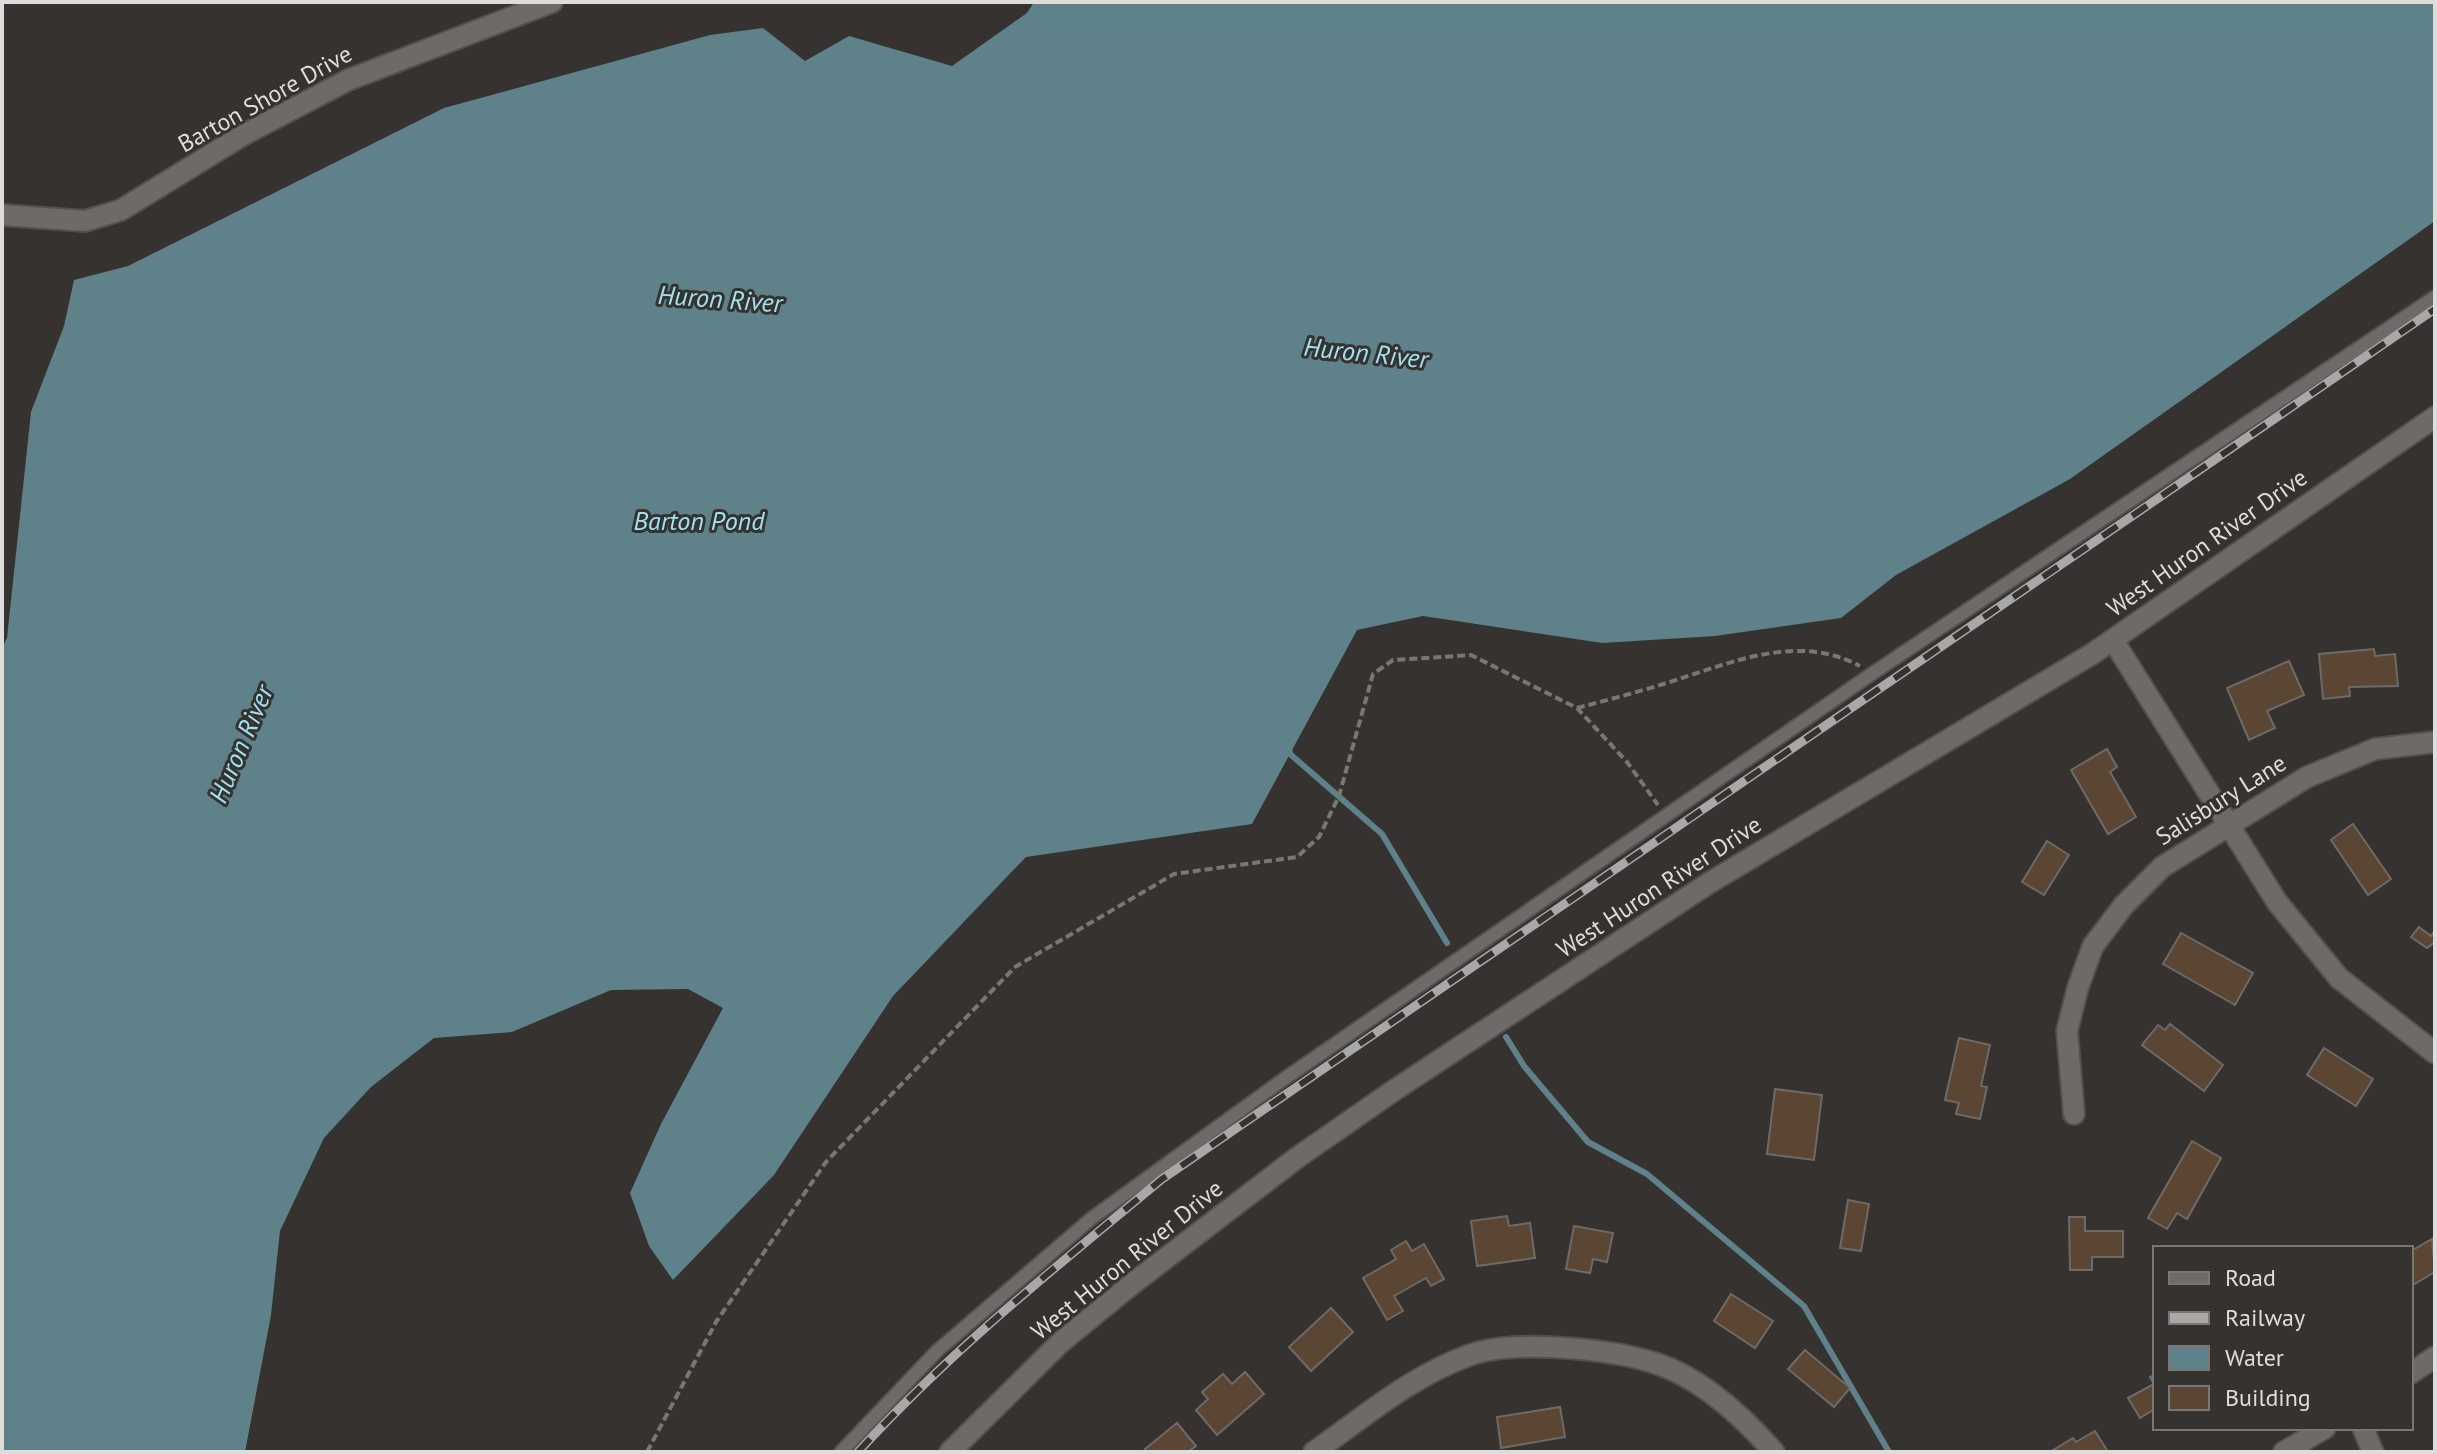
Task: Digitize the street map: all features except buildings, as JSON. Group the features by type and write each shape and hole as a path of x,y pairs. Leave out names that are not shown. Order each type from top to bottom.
{"street":[{"name":"Barton Shore Drive","path":"2,215 85,221 121,210 243,135 348,80 552,2"},
{"name":"West Huron River Drive","path":"950,1452 1061,1342 1298,1157 1709,883 2113,640 2435,417"},
{"path":"2113,640 2277,902 2339,978 2435,1053"},
{"name":"Salisbury Lane","path":"2074,1114 2067,1031 2093,946 2124,905 2162,867 2321,771 2375,749 2435,742"},
{"path":"1314,1452 1405,1386 1472,1354 1516,1347 1559,1346 1658,1364 1694,1382 1751,1426 1774,1452"},
{"path":"2413,1372 2435,1357"},
{"path":"2284,1452 2322,1430"},
{"path":"2364,1430 2373,1452"}],"lane":[{"path":"841,1452 937,1351 1092,1218 1284,1079 1873,673 2435,297"}],"path":[{"path":"1577,708 1762,652 1805,651 1843,657 1873,673"},
{"path":"647,1452 716,1322 826,1162 1015,967 1174,874 1297,857 1319,837 1339,796 1373,674 1393,660 1471,655 1577,708 1627,762 1666,815"}],"water":[{"name":"Barton Pond","path":"1034,2 2435,2 2435,221 2070,479 1896,575 1841,618 1715,636 1602,643 1423,616 1357,630 1252,824 1026,857 893,996 774,1175 673,1280 649,1246 630,1193 661,1124 723,1008 688,989 611,990 512,1032 434,1038 371,1087 324,1138 280,1231 271,1315 245,1452 2,1452 2,648 7,638 31,412 64,326 74,280 128,266 444,108 710,35 763,28 805,61 849,36 952,66 1027,13"}],"waterway":[{"path":"1289,746 1290,754 1382,834 1447,943"},
{"path":"1506,1037 1524,1066 1588,1142 1647,1174 1804,1306 1889,1452"}],"railway":[{"path":"858,1452 967,1344 1162,1179 2435,309"}],"water label":[{"name":"Huron River","path":"720,299"},
{"name":"Huron River","path":"1366,353"},
{"name":"Huron River","path":"241,744"}]}
